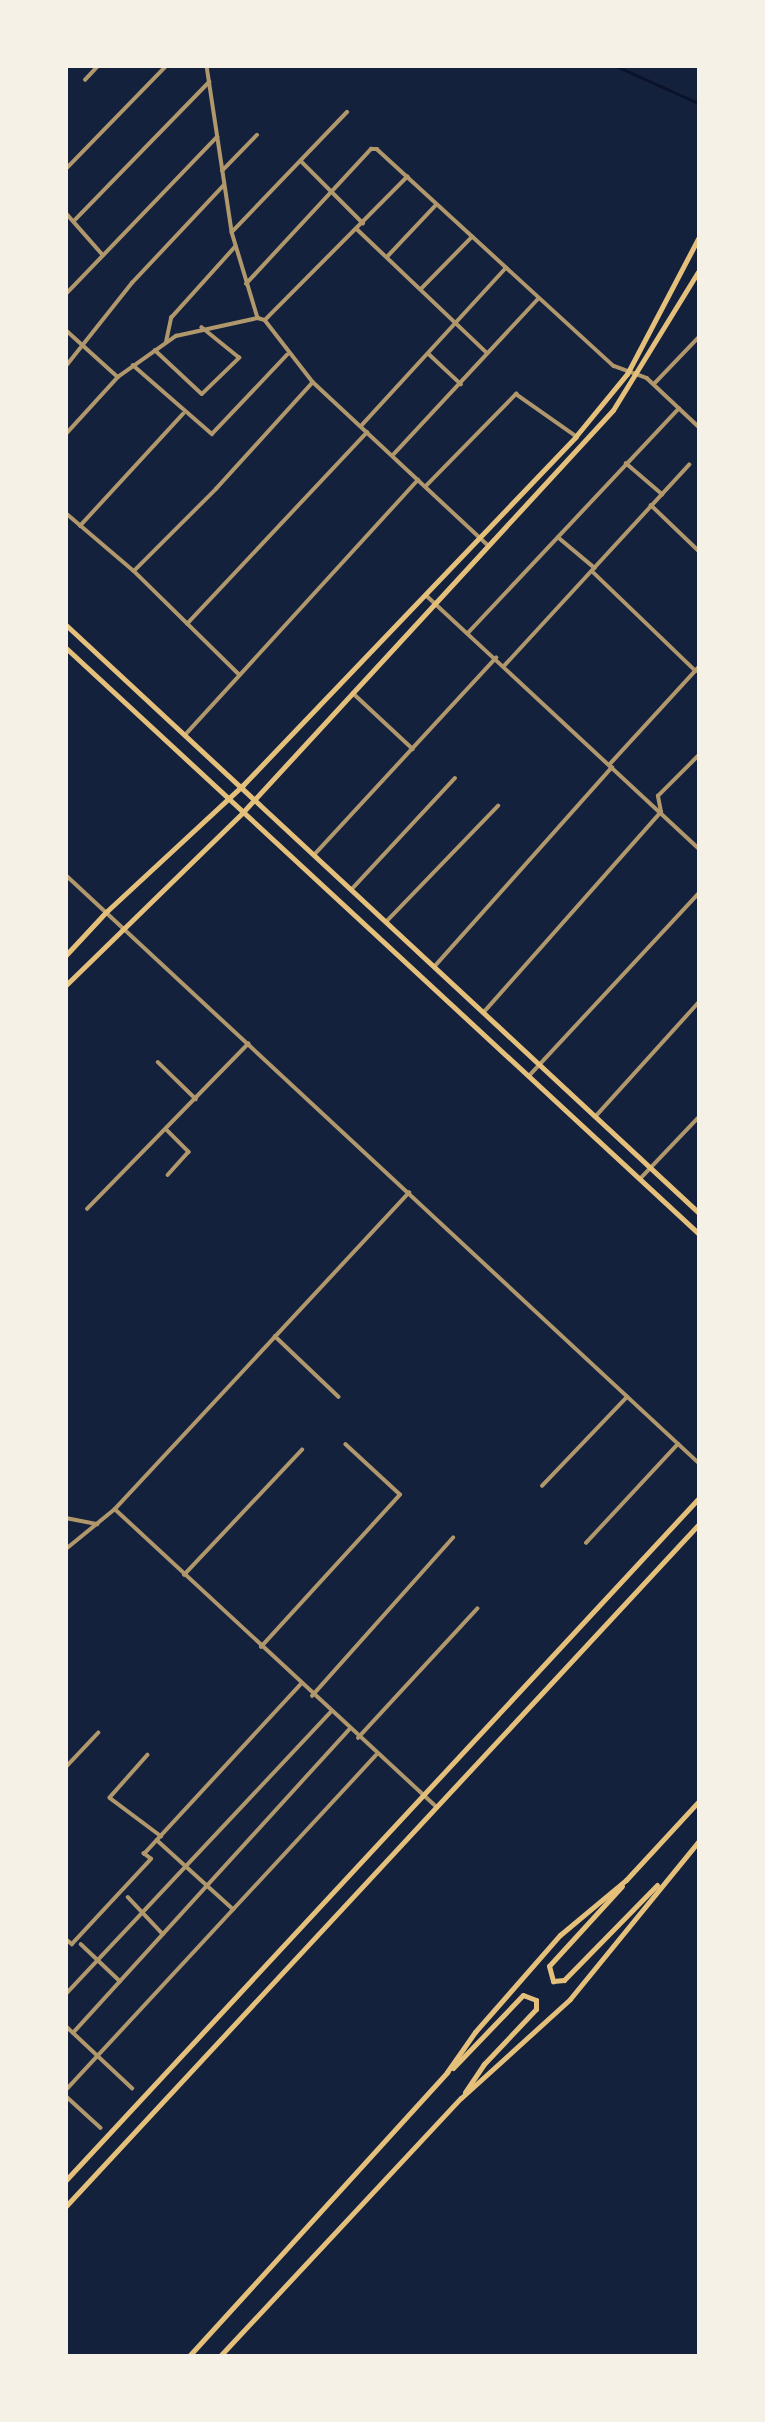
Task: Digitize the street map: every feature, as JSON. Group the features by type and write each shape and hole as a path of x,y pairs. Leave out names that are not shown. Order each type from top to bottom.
{"main road":[{"path":"66,956 106,912 243,785 478,535 576,436 627,373 698,239"},
{"path":"66,985 243,811 613,410 639,375 698,272"},
{"path":"66,625 243,785 698,1212"},
{"path":"66,648 698,1233"},
{"path":"66,2180 698,1499"},
{"path":"66,2206 698,1525"},
{"path":"660,1884 646,1893 564,1980 554,1981 549,1966 698,1802"},
{"path":"220,2356 461,2098 570,1999 660,1884 698,1842"},
{"path":"189,2356 447,2072 475,2032 560,1935 626,1880"},
{"path":"447,2072 465,2059 523,1995 536,2000 536,2009 484,2064 461,2098"}],"street":[{"path":"85,80 98,66"},
{"path":"66,169 166,66"},
{"path":"208,67 221,172 232,232 257,318"},
{"path":"74,221 209,82"},
{"path":"232,232 346,111"},
{"path":"221,172 257,135"},
{"path":"66,294 217,137"},
{"path":"246,284 373,148 408,177 538,299 627,373 639,375 654,384 698,424"},
{"path":"66,159 71,164"},
{"path":"301,161 363,223"},
{"path":"265,320 408,177"},
{"path":"66,366 85,346 88,336 132,283 223,185"},
{"path":"387,257 436,204"},
{"path":"66,213 103,255"},
{"path":"357,229 487,353"},
{"path":"421,289 472,237"},
{"path":"166,342 171,318 235,247"},
{"path":"362,425 506,268"},
{"path":"394,455 538,299"},
{"path":"66,434 118,377 166,342 202,328 257,318 265,320 287,354 313,382 488,545"},
{"path":"155,350 202,394 239,358 202,328"},
{"path":"66,330 118,377"},
{"path":"654,384 698,338"},
{"path":"133,365 184,414 196,418 212,434 287,354"},
{"path":"429,354 461,383"},
{"path":"134,571 216,489 313,382"},
{"path":"426,486 516,394 576,436"},
{"path":"468,633 679,408"},
{"path":"80,526 184,414"},
{"path":"187,624 368,431"},
{"path":"626,463 662,494"},
{"path":"505,665 689,465"},
{"path":"186,734 418,479"},
{"path":"651,505 698,550"},
{"path":"66,513 134,571 240,675"},
{"path":"435,966 697,669 558,537"},
{"path":"424,593 505,665 698,848"},
{"path":"315,854 496,658"},
{"path":"352,692 413,749"},
{"path":"661,813 658,796 698,756"},
{"path":"352,889 456,778"},
{"path":"387,921 498,806"},
{"path":"484,1012 661,813"},
{"path":"66,875 698,1462"},
{"path":"529,1076 698,894"},
{"path":"596,1116 698,1003"},
{"path":"87,1209 248,1044"},
{"path":"158,1062 196,1099"},
{"path":"640,1179 698,1118"},
{"path":"167,1130 189,1152 168,1175"},
{"path":"66,1549 115,1509 410,1193"},
{"path":"274,1336 339,1397"},
{"path":"542,1486 627,1397"},
{"path":"586,1543 678,1444"},
{"path":"261,1647 400,1495 346,1445"},
{"path":"184,1575 302,1450"},
{"path":"115,1509 330,1713 437,1807"},
{"path":"66,1518 97,1524"},
{"path":"312,1696 453,1538"},
{"path":"358,1738 477,1609"},
{"path":"66,1938 72,1944 151,1859 144,1854 300,1685"},
{"path":"66,1994 185,1864 330,1713"},
{"path":"73,2032 349,1730"},
{"path":"66,1767 98,1733"},
{"path":"148,1755 110,1797 159,1838 233,1909"},
{"path":"66,2090 376,1755"},
{"path":"128,1897 163,1934"},
{"path":"82,1944 120,1981"},
{"path":"66,2026 132,2088"},
{"path":"66,2096 101,2128"}],"waterway":[{"path":"616,66 698,103"}]}
